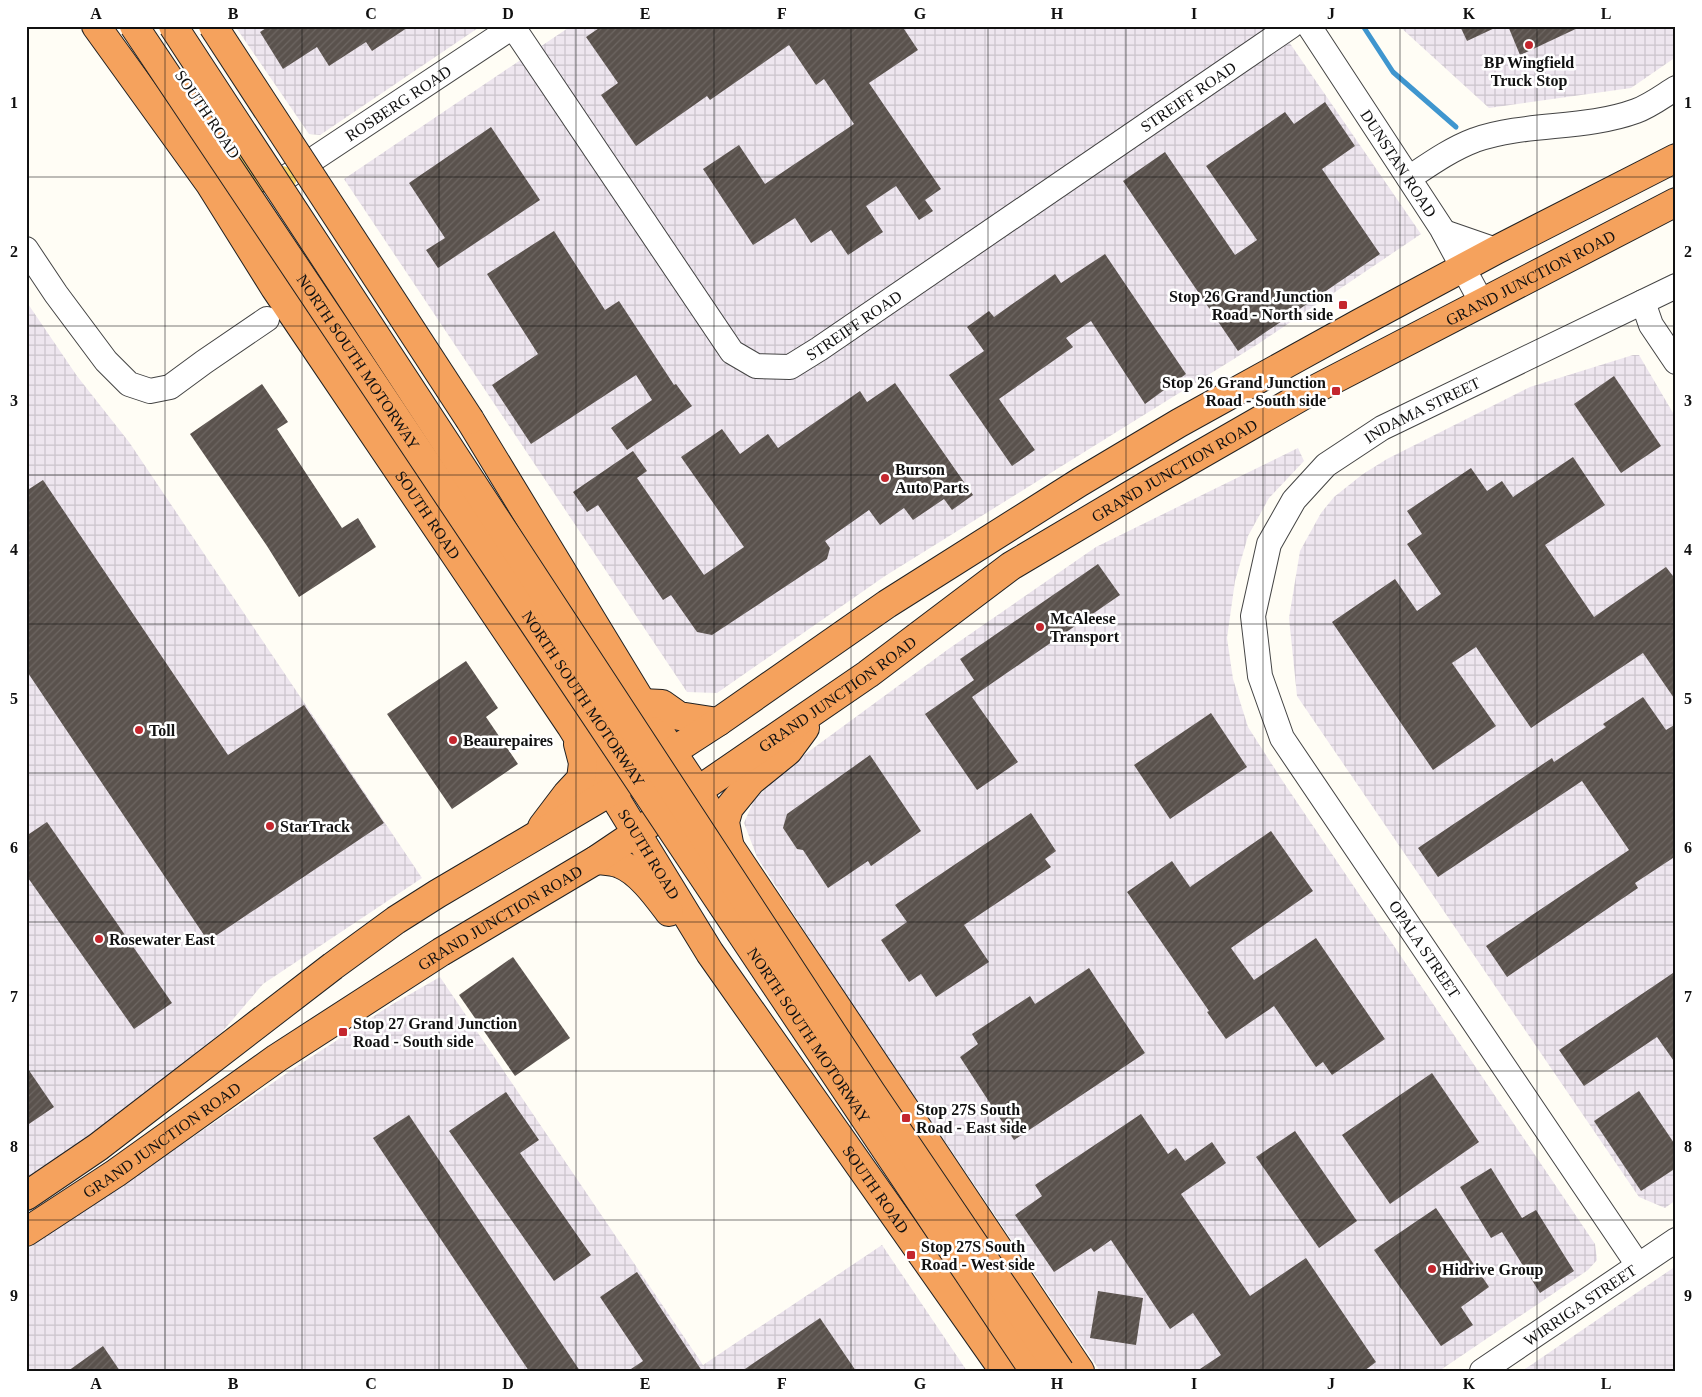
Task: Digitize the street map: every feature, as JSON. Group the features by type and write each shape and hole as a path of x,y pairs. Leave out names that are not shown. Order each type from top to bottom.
{"highway":[{"name":"SOUTH ROAD","path":"96,26 210,184 275,288 571,726 710,952 1004,1371"},
{"name":"NORTH SOUTH MOTORWAY","path":"134,26 1034,1371"},
{"name":"NORTH SOUTH MOTORWAY","path":"173,26 871,1092 1060,1371"},
{"path":"213,26 237,60 470,420 672,752 698,791 730,847 1080,1371"},
{"name":"GRAND JUNCTION ROAD","path":"26,1196 98,1147 333,966 396,920 610,792 718,722 887,604 1080,482 1179,423 1462,268 1676,158"},
{"name":"GRAND JUNCTION ROAD","path":"26,1232 116,1172 277,1058 442,952 596,860 636,833 868,674 1011,566 1304,395 1676,202"},
{"path":"642,703 662,704 679,716 718,722"},
{"path":"730,847 725,822 729,808 751,781 788,751 820,707"},
{"path":"534,838 567,794 581,779 582,763 580,751 571,726"},
{"path":"674,894 682,856 698,844 730,847"},
{"path":"596,860 620,864 640,878 651,888 680,928 710,952"}],"main road":[{"name":"SOUTH ROAD","path":"149,26 240,162 256,176 282,180"}],"street":[{"name":"STREIFF ROAD","path":"513,27 732,352 756,366 790,367 1291,26"},
{"name":"DUNSTAN ROAD","path":"1309,26 1444,232 1482,303"},
{"name":"ROSBERG ROAD","path":"282,180 513,27"},
{"path":"1409,178 1448,152 1474,140 1500,133 1614,117 1638,111 1676,88"},
{"path":"1444,232 1496,250"},
{"path":"26,249 56,294 106,361 129,384 150,391 170,387 267,319 275,303 275,288"},
{"name":"INDAMA STREET","path":"1253,616 1269,544 1294,500 1326,465 1382,428 1676,286"},
{"path":"1643,302 1651,324 1676,362"},
{"path":"267,319 288,328 305,331"},
{"name":"OPALA STREET","path":"1253,616 1260,676 1282,738 1638,1265"},
{"name":"WIRRIGA STREET","path":"1482,1371 1676,1240"}],"shaded area":[{"path":"235,26 481,26 320,135 309,134"},
{"path":"571,26 1278,26 1421,234 1258,344 885,576 717,693 687,692 344,179"},
{"path":"1399,26 1676,26 1676,57 1631,88 1489,108"},
{"path":"26,301 77,376 129,442 422,878 263,984 222,1032 107,1124 26,1180"},
{"path":"1633,355 1639,355 1676,418 1676,1200 1665,1208 1639,1197 1297,696 1289,618 1300,551 1321,513 1334,497 1363,474 1387,459 1530,387"},
{"path":"1298,448 1304,461 1269,498 1248,536 1235,581 1227,638 1233,679 1248,727 1595,1244 1597,1260 1588,1270 1439,1371 1100,1371 836,980 757,857 744,823 754,800 789,766 947,650 1096,547"},
{"path":"440,977 703,1365 882,1245 967,1371 26,1371 26,1250 299,1065 391,1005"},
{"path":"1676,1266 1676,1371 1522,1371"}],"building":[{"path":"269,26 410,26 372,51 366,42 329,66 317,47 283,69 260,32"},
{"path":"602,26 902,26 918,50 869,83 941,189 925,200 933,211 919,220 896,186 866,206 883,232 848,255 831,230 811,243 795,218 753,245 703,169 739,145 765,184 854,124 824,79 816,85 789,45 710,100 707,96 636,146 601,95 618,83 586,37"},
{"name":"BP Wingfield Truck Stop","path":"1460,26 1499,26 1467,41"},
{"name":"BP Wingfield Truck Stop","path":"1508,26 1582,26 1520,55"},
{"path":"1325,102 1355,146 1322,169 1380,254 1238,351 1123,181 1165,152 1235,255 1257,240 1206,166 1285,112 1294,124"},
{"path":"491,127 540,200 438,268 426,250 445,238 409,183"},
{"path":"554,231 605,310 619,301 674,385 676,384 692,406 627,450 611,428 652,400 636,375 531,444 492,385 538,354 487,274"},
{"path":"1105,254 1186,374 1145,404 1091,321 1066,338 1073,347 999,399 1035,450 1012,466 949,375 984,351 967,327 989,311 994,317 1055,274 1061,283"},
{"path":"1614,376 1661,446 1621,473 1574,404"},
{"path":"895,383 973,495 952,510 944,499 913,520 904,508 880,525 869,510 825,541 830,548 827,559 712,635 697,632 671,595 663,600 598,505 587,512 573,492 633,451 647,471 637,478 704,575 744,547 681,457 722,429 740,454 768,434 778,448 860,391 867,402"},
{"path":"262,384 288,422 277,429 342,528 358,518 376,547 299,597 267,546 190,434"},
{"path":"1573,457 1605,505 1545,545 1594,617 1666,567 1676,580 1676,701 1643,653 1531,728 1476,647 1452,663 1496,726 1433,770 1332,622 1395,579 1417,611 1441,594 1407,544 1422,534 1407,511 1471,468 1487,491 1502,481 1513,497"},
{"name":"Toll","path":"43,480 228,755 304,705 384,823 208,941 26,670 26,491"},
{"path":"1098,564 1120,595 972,697 1018,762 977,790 925,714 974,680 960,659"},
{"name":"Beaurepaires","path":"466,661 498,708 486,717 518,764 452,809 387,714"},
{"path":"1643,697 1666,730 1676,724 1676,856 1635,883 1638,888 1507,977 1486,946 1629,850 1582,781 1438,877 1418,848 1552,758 1554,762 1606,727 1603,724"},
{"path":"1211,713 1247,767 1170,819 1134,765"},
{"path":"870,755 921,831 871,866 868,861 828,888 803,850 797,849 783,828 787,814"},
{"path":"1031,813 1056,851 1045,859 1051,867 964,925 989,962 936,997 921,974 909,982 881,940 907,922 895,905"},
{"name":"Rosewater East","path":"47,822 172,1003 134,1029 26,875 26,836"},
{"path":"1271,831 1313,891 1231,948 1254,980 1316,938 1385,1039 1332,1075 1323,1062 1316,1067 1274,1006 1226,1039 1207,1012 1209,1011 1127,892 1172,861 1190,887"},
{"path":"513,957 570,1038 515,1076 459,995"},
{"path":"1089,968 1145,1053 1014,1140 960,1057 978,1044 972,1034 1030,996 1035,1004"},
{"path":"1676,971 1676,1064 1657,1037 1584,1086 1559,1050"},
{"path":"26,1066 54,1107 26,1126"},
{"path":"1432,1073 1479,1142 1390,1204 1342,1135"},
{"path":"1639,1091 1676,1146 1676,1168 1641,1191 1594,1121"},
{"path":"506,1092 539,1140 520,1153 591,1255 554,1281 449,1131"},
{"path":"1141,1114 1168,1154 1176,1148 1185,1161 1212,1142 1226,1163 1181,1194 1250,1296 1306,1258 1376,1362 1364,1371 1197,1371 1221,1355 1193,1313 1170,1329 1111,1240 1094,1252 1091,1248 1054,1272 1015,1215 1042,1196 1035,1185"},
{"path":"409,1115 580,1371 529,1371 373,1138"},
{"path":"1295,1131 1357,1221 1319,1248 1256,1157"},
{"path":"1491,1168 1522,1218 1536,1210 1574,1271 1540,1293 1502,1232 1491,1238 1460,1187"},
{"name":"Hidrive Group","path":"1436,1208 1489,1287 1461,1307 1473,1325 1441,1346 1374,1250"},
{"path":"637,1272 702,1371 628,1371 643,1361 600,1297"},
{"path":"1098,1291 1143,1298 1136,1345 1090,1338"},
{"path":"820,1318 856,1371 742,1371"},
{"path":"103,1346 120,1371 68,1371"}],"waterway":[{"path":"1363,26 1393,72 1456,127"}],"place":[{"name":"BP Wingfield Truck Stop","path":"1529,45"},
{"name":"Stop 26 Grand Junction Road - North side","path":"1343,305"},
{"name":"Stop 26 Grand Junction Road - South side","path":"1336,391"},
{"name":"Burson Auto Parts","path":"885,478"},
{"name":"McAleese Transport","path":"1040,627"},
{"name":"Toll","path":"139,730"},
{"name":"Beaurepaires","path":"453,740"},
{"name":"StarTrack","path":"270,826"},
{"name":"Rosewater East","path":"99,939"},
{"name":"Stop 27 Grand Junction Road - South side","path":"343,1032"},
{"name":"Stop 27S South Road - East side","path":"906,1118"},
{"name":"Stop 27S South Road - West side","path":"911,1255"},
{"name":"Hidrive Group","path":"1432,1269"}]}
